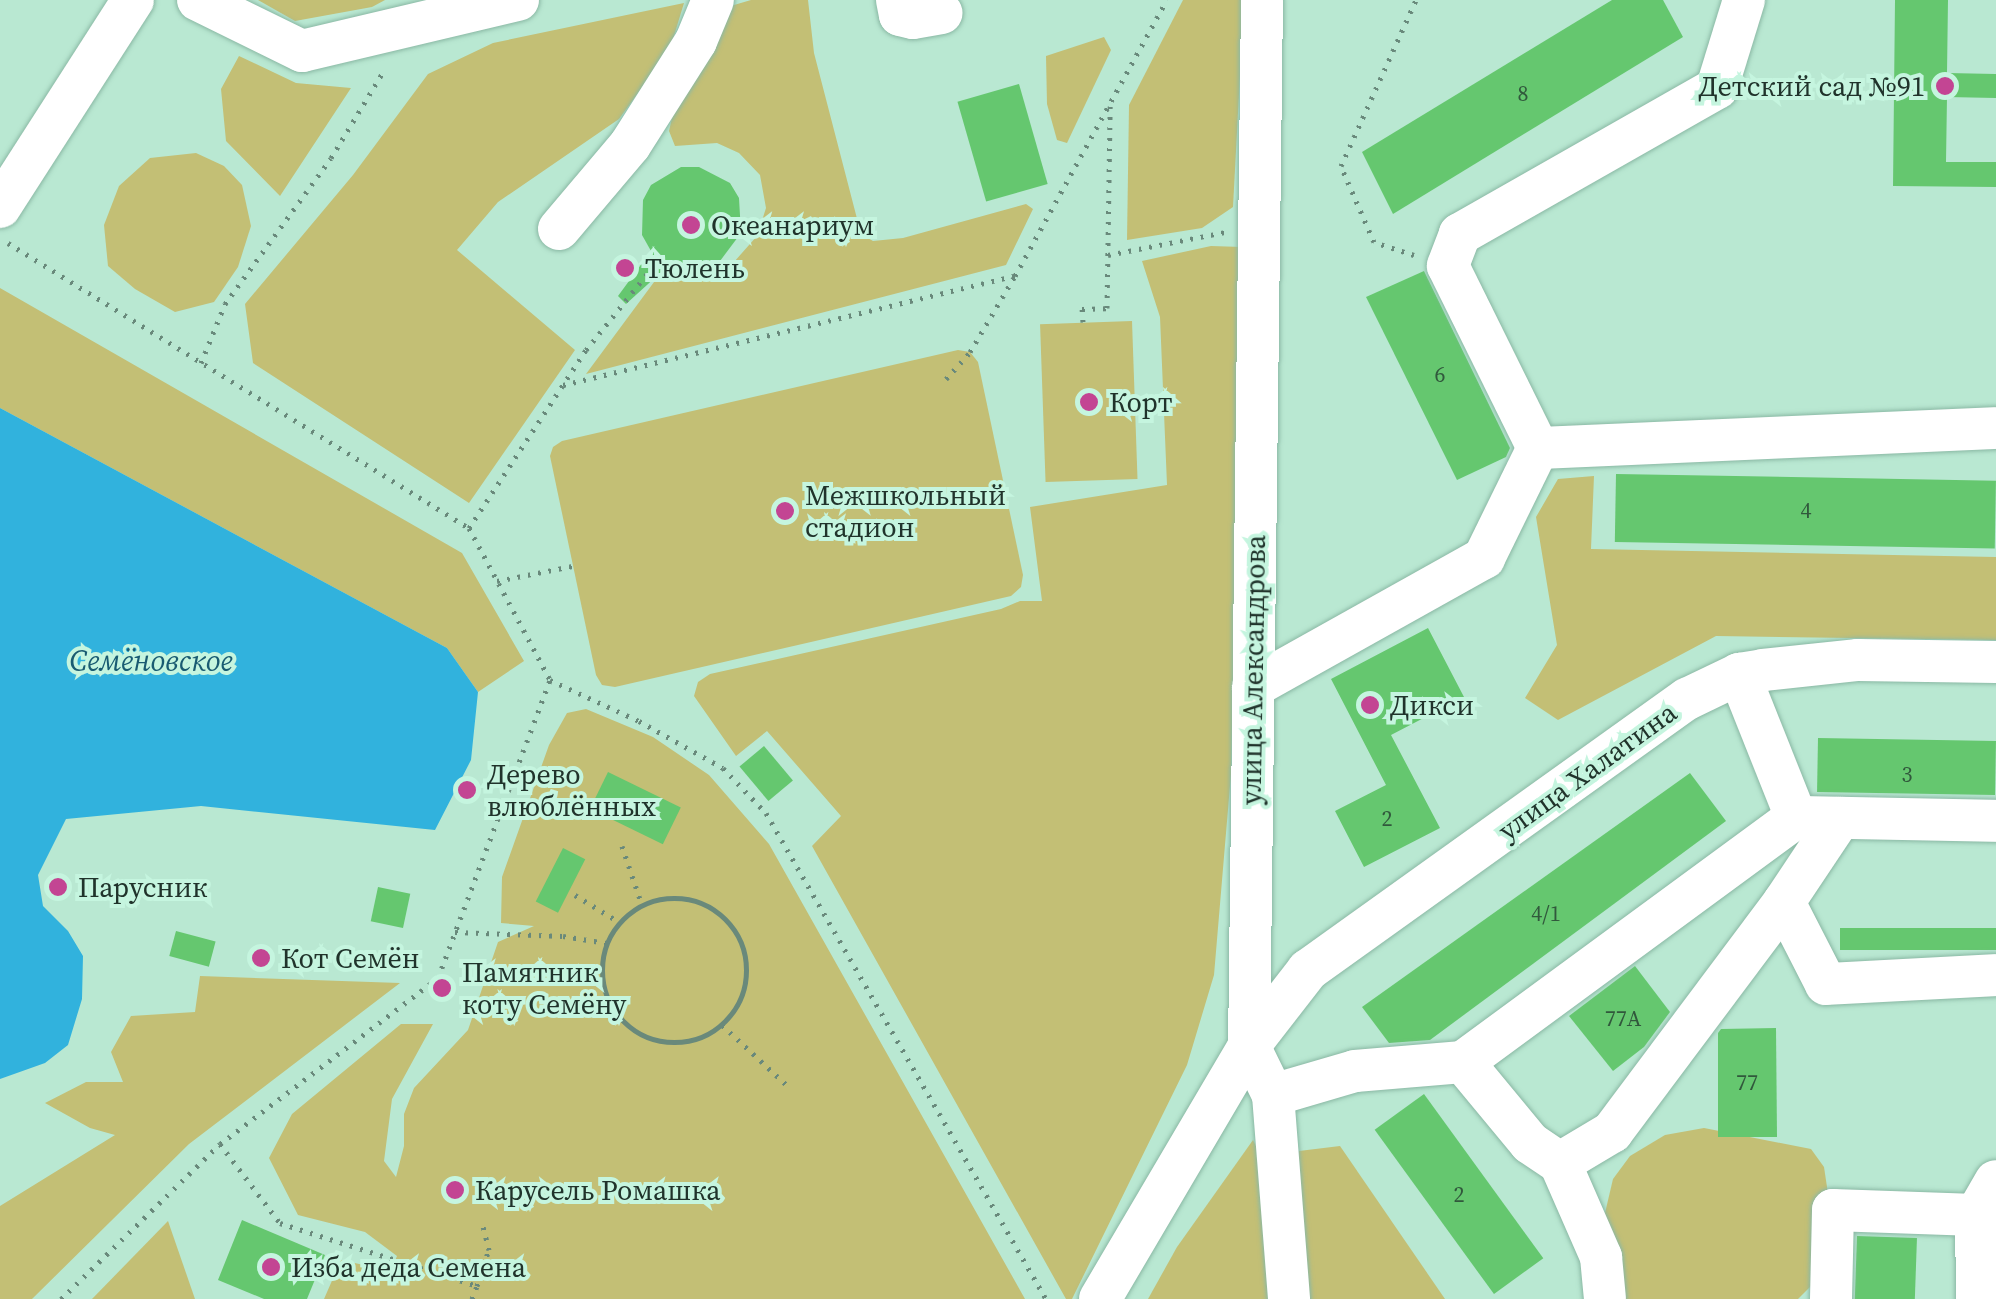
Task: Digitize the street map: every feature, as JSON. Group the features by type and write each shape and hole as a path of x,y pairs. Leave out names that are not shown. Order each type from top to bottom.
{"street":[{"path":"0,208 133,0"},
{"path":"198,0 302,51 518,0"},
{"path":"559,229 630,145 696,41 713,0"},
{"path":"897,0 900,15 913,18 942,13"},
{"name":"улица Александрова","path":"1100,1299 1249,1046 1262,0"},
{"path":"1538,448 1448,266 1460,234 1718,88 1744,0"},
{"path":"1538,448 1996,428"},
{"path":"1253,687 1484,558 1538,448"},
{"name":"улица Халатина","path":"1249,1046 1308,970 1687,699 1738,674 1858,660 1996,662"},
{"path":"1738,674 1796,816"},
{"path":"1272,1095 1355,1071 1464,1062 1796,816 1996,821"},
{"path":"1560,1162 1612,1132 1784,902 1840,818"},
{"path":"1784,902 1826,984 1996,974"},
{"path":"1249,1046 1272,1095 1289,1299"},
{"path":"1464,1062 1530,1142 1560,1162 1601,1258 1605,1299"},
{"path":"1832,1299 1833,1210 1986,1198 1978,1299"}],"path":[{"path":"946,379 970,352 1015,276 1167,0"},
{"path":"1416,0 1341,166 1374,242 1448,266"},
{"path":"201,363 225,304 331,158 413,25"},
{"path":"1083,322 1082,309 1107,308 1110,103"},
{"path":"1108,256 1231,230 1258,231"},
{"path":"0,238 469,528 550,680 639,721 724,768 766,813 1046,1299"},
{"path":"469,528 563,385 652,268"},
{"path":"563,385 1015,276"},
{"path":"497,581 573,566"},
{"path":"61,1299 220,1144 438,978 550,680"},
{"path":"622,846 642,905"},
{"path":"575,895 619,922"},
{"path":"665,898 700,902 728,922 738,936 746,970 744,988 739,1004 722,1024 682,1042 648,1038 620,1018 604,988 606,943 619,922 642,905 665,898"},
{"path":"455,932 563,936 606,943"},
{"path":"722,1024 789,1087"},
{"path":"220,1144 280,1222 477,1286"},
{"path":"472,1299 489,1250 482,1222"}],"shaded area":[{"path":"258,0 385,0 372,7 295,21"},
{"path":"751,0 808,0 814,53 861,234 873,241 903,238 1026,204 1033,209 1006,265 586,374 657,278 671,269 699,272 734,262 757,236 766,208 760,175 739,153 717,143 675,146 669,131 675,105 721,23 734,5"},
{"path":"1183,0 1244,0 1233,207 1202,228 1127,240 1129,105"},
{"path":"684,3 670,49 619,119 498,202 457,250 575,350 469,503 253,363 245,304 353,175 428,74 493,43"},
{"path":"1104,37 1111,50 1067,143 1057,140 1047,104 1046,56"},
{"path":"239,56 296,83 351,88 280,196 226,141 221,89"},
{"path":"196,153 224,166 242,185 251,226 238,267 214,302 175,312 135,289 108,266 104,225 119,186 150,158"},
{"path":"1211,246 1242,247 1231,774 1214,975 1187,1065 1072,1299 1066,1299 812,846 841,816 767,731 736,756 694,696 698,682 710,674 1001,609 1020,601 1042,601 1030,507 1167,485 1160,317 1142,261"},
{"path":"0,288 462,553 524,661 478,692 447,648 0,408"},
{"name":"Корт","path":"1132,321 1138,479 1046,482 1040,324"},
{"name":"Межшкольный стадион","path":"958,350 970,352 978,362 1023,575 1021,587 1011,596 615,687 602,685 596,675 550,456 553,447 562,441"},
{"path":"1594,476 1591,549 1996,557 1996,640 1716,636 1558,720 1525,698 1557,645 1536,517 1558,479"},
{"path":"586,709 653,737 709,775 769,844 1025,1299 324,1299 341,1260 391,1271 397,1256 365,1232 298,1215 269,1158 292,1114 401,1024 433,1024 392,1099 384,1161 396,1177 404,1146 404,1114 414,1088 468,1030 498,942 534,926 501,923 502,877 549,745 567,713"},
{"path":"200,976 400,983 189,1144 32,1299 0,1299 0,1206 115,1135 90,1128 45,1103 86,1082 123,1082 111,1052 131,1016 195,1012"},
{"path":"1704,1128 1811,1149 1824,1167 1830,1207 1812,1285 1798,1299 1623,1299 1605,1213 1613,1179 1630,1156 1665,1135"},
{"path":"1253,1140 1266,1167 1273,1299 1148,1299 1177,1247"},
{"path":"1340,1146 1445,1299 1303,1299 1299,1151"},
{"path":"168,1221 195,1299 92,1299"}],"water":[{"name":"Семёновское","path":"0,408 447,648 478,692 471,760 435,830 201,806 66,819 38,875 43,906 68,931 83,956 82,999 68,1045 45,1063 0,1079"}],"building":[{"path":"1612,0 1663,0 1683,37 1393,214 1362,152"},
{"name":"Детский сад №91","path":"1895,0 1948,0 1947,73 1996,74 1996,98 1947,97 1946,162 1996,162 1996,187 1893,186"},
{"path":"1019,84 1048,184 986,202 957,102"},
{"name":"Океанариум","path":"681,167 699,167 730,183 739,198 741,233 720,261 704,268 669,265 626,304 618,296 651,251 642,235 643,200 651,185"},
{"path":"1424,271 1510,448 1506,457 1457,480 1366,297"},
{"path":"1616,474 1996,481 1995,549 1615,542"},
{"path":"1428,628 1464,697 1391,735 1440,828 1364,867 1335,811 1386,785 1331,679"},
{"path":"1818,738 1996,741 1995,795 1817,792"},
{"path":"764,746 793,780 768,801 739,767"},
{"path":"608,772 681,808 663,844 590,809"},
{"path":"1690,773 1726,821 1430,1040 1389,1043 1362,1007"},
{"path":"563,848 585,859 558,913 536,901"},
{"path":"378,887 410,894 403,928 371,921"},
{"path":"1840,928 1996,928 1996,950 1840,950"},
{"path":"176,931 216,942 209,967 169,956"},
{"path":"1635,966 1670,1012 1644,1047 1613,1071 1569,1016"},
{"path":"1776,1028 1777,1137 1718,1137 1718,1033 1721,1029"},
{"path":"1424,1094 1543,1258 1494,1294 1375,1130"},
{"name":"Изба деда Семена","path":"242,1220 325,1255 307,1299 264,1299 218,1280"},
{"path":"1857,1236 1917,1238 1915,1299 1855,1299"}],"place":[{"name":"Детский сад №91","path":"1945,86"},
{"name":"Океанариум","path":"691,225"},
{"name":"Тюлень","path":"625,268"},
{"name":"Корт","path":"1089,402"},
{"name":"Межшкольный стадион","path":"785,511"},
{"name":"Дикси","path":"1370,705"},
{"name":"Дерево влюблённых","path":"467,790"},
{"name":"Парусник","path":"58,887"},
{"name":"Кот Семён","path":"261,958"},
{"name":"Памятник коту Семёну","path":"442,988"},
{"name":"Карусель Ромашка","path":"455,1190"},
{"name":"Изба деда Семена","path":"271,1267"}]}
